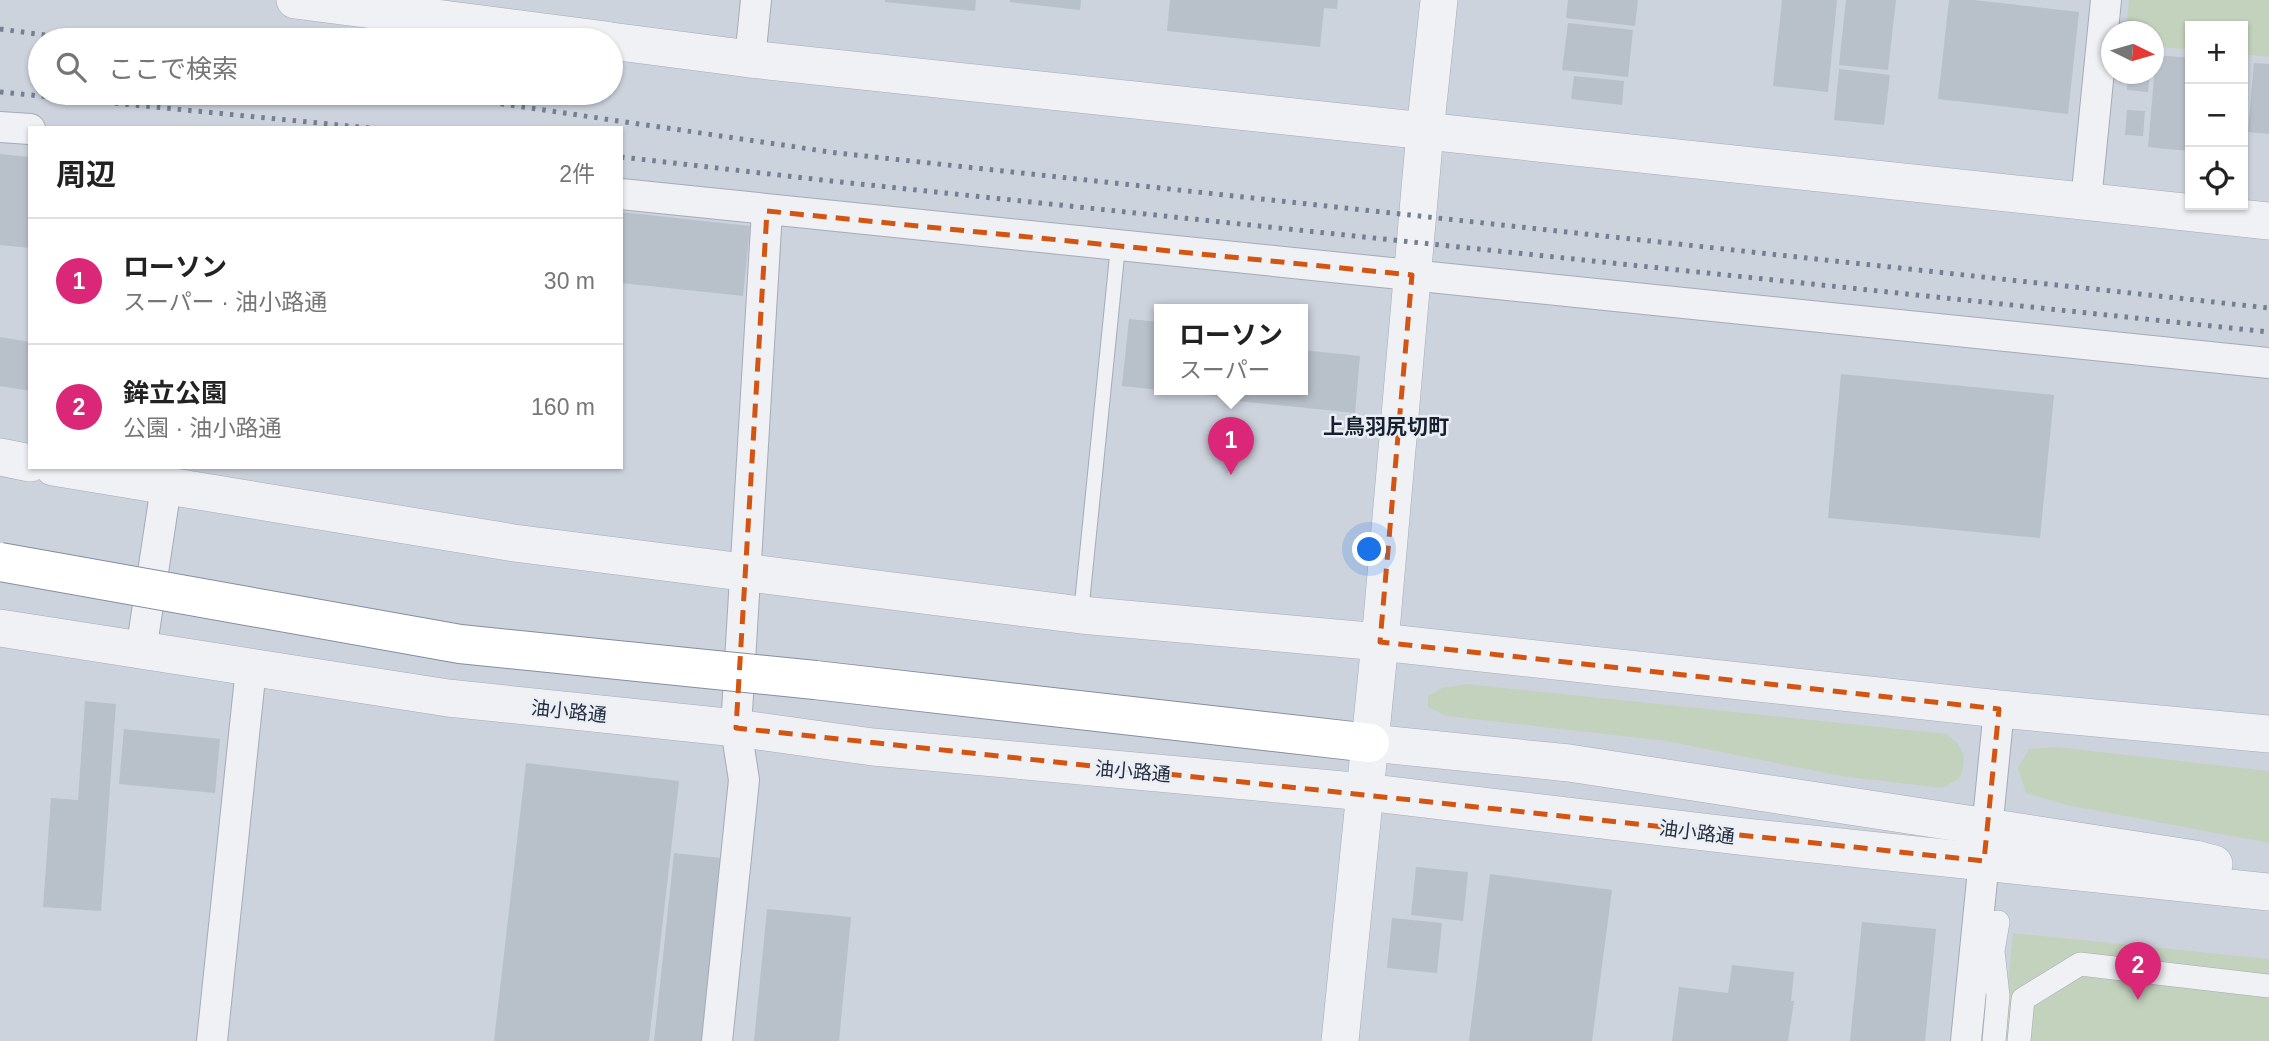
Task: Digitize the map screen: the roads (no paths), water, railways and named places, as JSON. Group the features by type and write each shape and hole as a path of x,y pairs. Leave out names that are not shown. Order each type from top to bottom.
{"highway":[{"path":"0,562 460,644 815,680 1370,743"}],"street":[{"path":"295,0 513,28"},
{"path":"750,59 756,0"},
{"path":"1340,1041 1380,642 1424,132 1439,0"},
{"path":"2086,201 2106,0"},
{"path":"623,43 750,59 1424,132 2269,220"},
{"path":"0,127 28,130"},
{"path":"623,194 2269,363"},
{"path":"717,1041 744,780 736,728 767,211"},
{"path":"0,457 28,463"},
{"path":"73,469 114,473 166,487 514,544 1081,615 1380,642 1998,709 2269,734"},
{"path":"141,651 166,487"},
{"name":"油小路通","path":"0,628 449,698 736,728 873,747 1365,792 1746,837 1985,845 2269,892"},
{"path":"212,1041 251,668"},
{"path":"1966,1041 1998,709"},
{"path":"1370,743 1569,763 1985,845 2195,859 2269,881"},
{"path":"1994,1041 1998,996 1993,951 1998,922"},
{"path":"2019,1041 2023,999 2080,964 2269,986"}],"lane":[{"path":"1081,615 1118,246"}],"railway":[{"path":"0,29 28,33"},
{"path":"0,92 28,95"},
{"path":"134,105 349,126"},
{"path":"510,105 837,153 2269,308"},
{"path":"623,157 2269,332"}],"place":[{"name":"ローソン","path":"1231,475"},
{"name":"鉾立公園","path":"2138,1000"}],"district":[{"name":"上鳥羽尻切町","path":"1386,427"}]}
